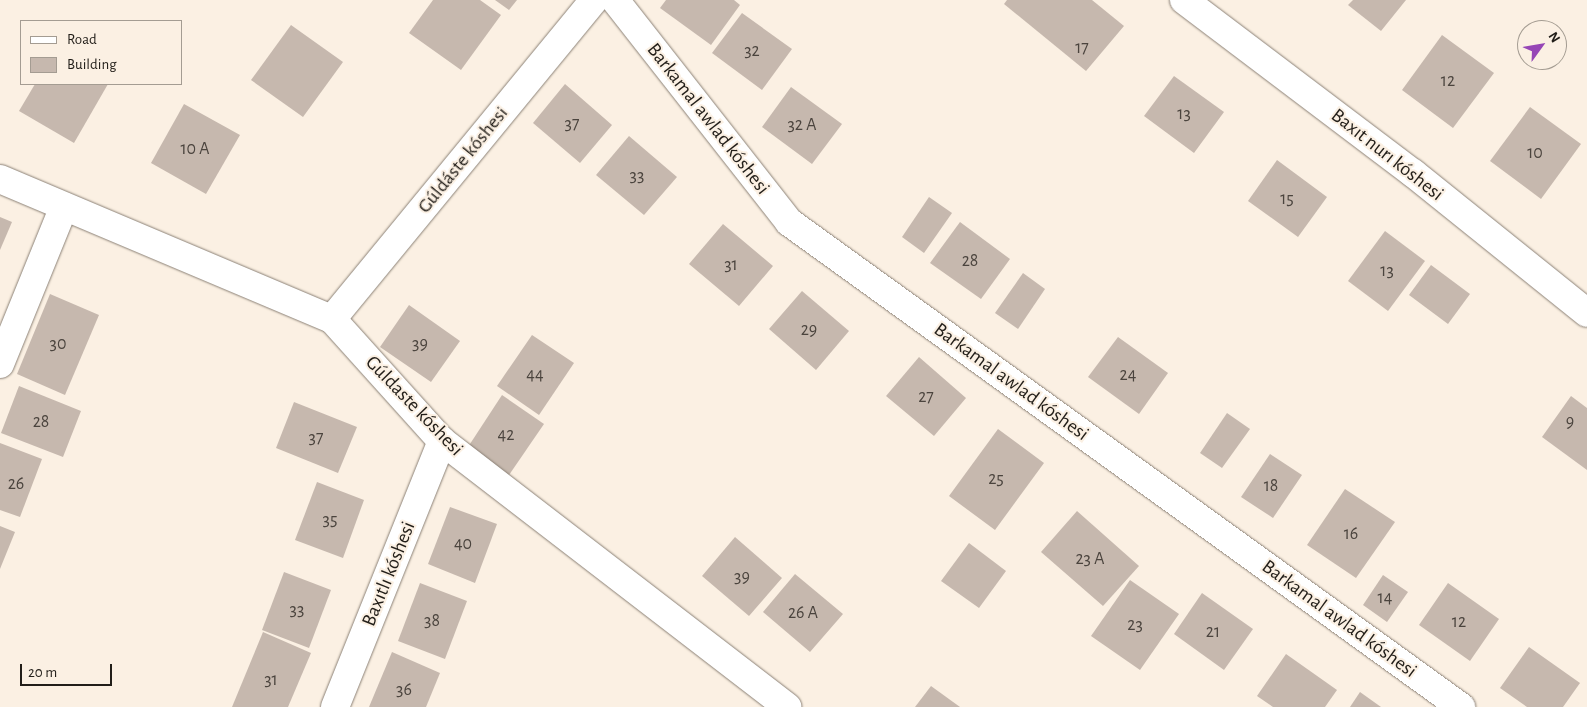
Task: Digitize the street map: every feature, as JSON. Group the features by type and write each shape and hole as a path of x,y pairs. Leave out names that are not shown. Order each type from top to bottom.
{"street":[{"name":"Gúldáste kóshesi","path":"332,319 594,0"},
{"name":"Barkamal awlad kóshesi","path":"615,0 788,222 1461,707"},
{"name":"Baxıt nurı kóshesi","path":"1184,0 1413,173 1587,313"},
{"name":"Gúldaste kóshesi","path":"0,179 332,319 442,442 787,707"},
{"path":"0,364 64,206"},
{"name":"Baxıtlı kóshesi","path":"335,707 442,442"}],"building":[{"path":"433,0 480,0 501,15 461,70 409,33"},
{"path":"495,0 517,0 509,10"},
{"path":"666,0 734,0 740,5 711,45 660,8"},
{"path":"1007,0 1092,0 1124,26 1086,71 1004,4"},
{"path":"1353,0 1406,0 1381,31 1348,5"},
{"path":"742,13 792,49 762,90 712,53"},
{"path":"291,25 343,62 303,117 251,80"},
{"path":"1442,35 1494,73 1453,128 1402,90"},
{"path":"1174,76 1224,112 1194,153 1144,116"},
{"path":"565,84 612,125 580,163 533,123"},
{"path":"34,85 107,85 74,143 19,111"},
{"path":"791,87 842,124 812,164 762,127"},
{"path":"184,104 240,135 206,194 151,163"},
{"path":"1530,107 1581,144 1541,199 1490,161"},
{"path":"629,136 677,177 644,215 596,175"},
{"path":"1277,160 1327,197 1298,237 1248,201"},
{"path":"929,197 952,213 924,253 902,237"},
{"path":"0,217 12,222 0,250"},
{"path":"960,222 1010,259 981,299 930,263"},
{"path":"723,224 773,266 739,306 689,264"},
{"path":"1385,231 1425,261 1388,311 1348,281"},
{"path":"1431,265 1470,294 1448,324 1409,295"},
{"path":"1023,273 1045,289 1018,329 995,313"},
{"path":"802,291 849,331 816,370 769,329"},
{"path":"50,294 99,315 65,395 17,374"},
{"path":"409,305 460,341 431,382 380,347"},
{"path":"532,335 574,363 539,415 497,386"},
{"path":"1118,337 1168,373 1139,414 1088,377"},
{"path":"919,357 966,398 934,436 886,396"},
{"path":"19,386 81,411 63,457 1,433"},
{"path":"502,395 544,424 509,475 468,447"},
{"path":"1571,396 1587,408 1587,470 1542,437"},
{"path":"294,402 357,427 338,473 276,448"},
{"path":"1227,413 1250,429 1222,468 1200,453"},
{"path":"998,429 1044,463 995,530 949,496"},
{"path":"0,443 42,459 20,517 0,510"},
{"path":"1270,454 1302,475 1273,518 1241,497"},
{"path":"317,482 364,500 343,558 295,540"},
{"path":"1345,489 1395,522 1356,578 1307,545"},
{"path":"450,507 497,524 475,583 428,564"},
{"path":"1077,511 1139,566 1103,606 1041,552"},
{"path":"0,526 15,532 0,569"},
{"path":"735,537 782,578 749,616 702,576"},
{"path":"969,543 1006,571 979,608 941,581"},
{"path":"284,572 331,590 309,648 262,630"},
{"path":"795,574 843,614 810,652 763,612"},
{"path":"1383,575 1408,592 1387,622 1363,605"},
{"path":"1130,580 1179,614 1140,670 1091,636"},
{"path":"420,583 467,601 445,659 398,641"},
{"path":"1448,583 1499,619 1470,661 1419,625"},
{"path":"1202,593 1253,629 1224,670 1174,634"},
{"path":"263,632 311,653 288,707 232,707"},
{"path":"1529,647 1580,683 1563,707 1527,707 1500,688"},
{"path":"392,652 440,673 426,707 369,707"},
{"path":"1286,654 1337,690 1325,707 1273,707 1257,696"},
{"path":"931,686 960,707 915,707"},
{"path":"1360,692 1381,707 1350,707"}]}
